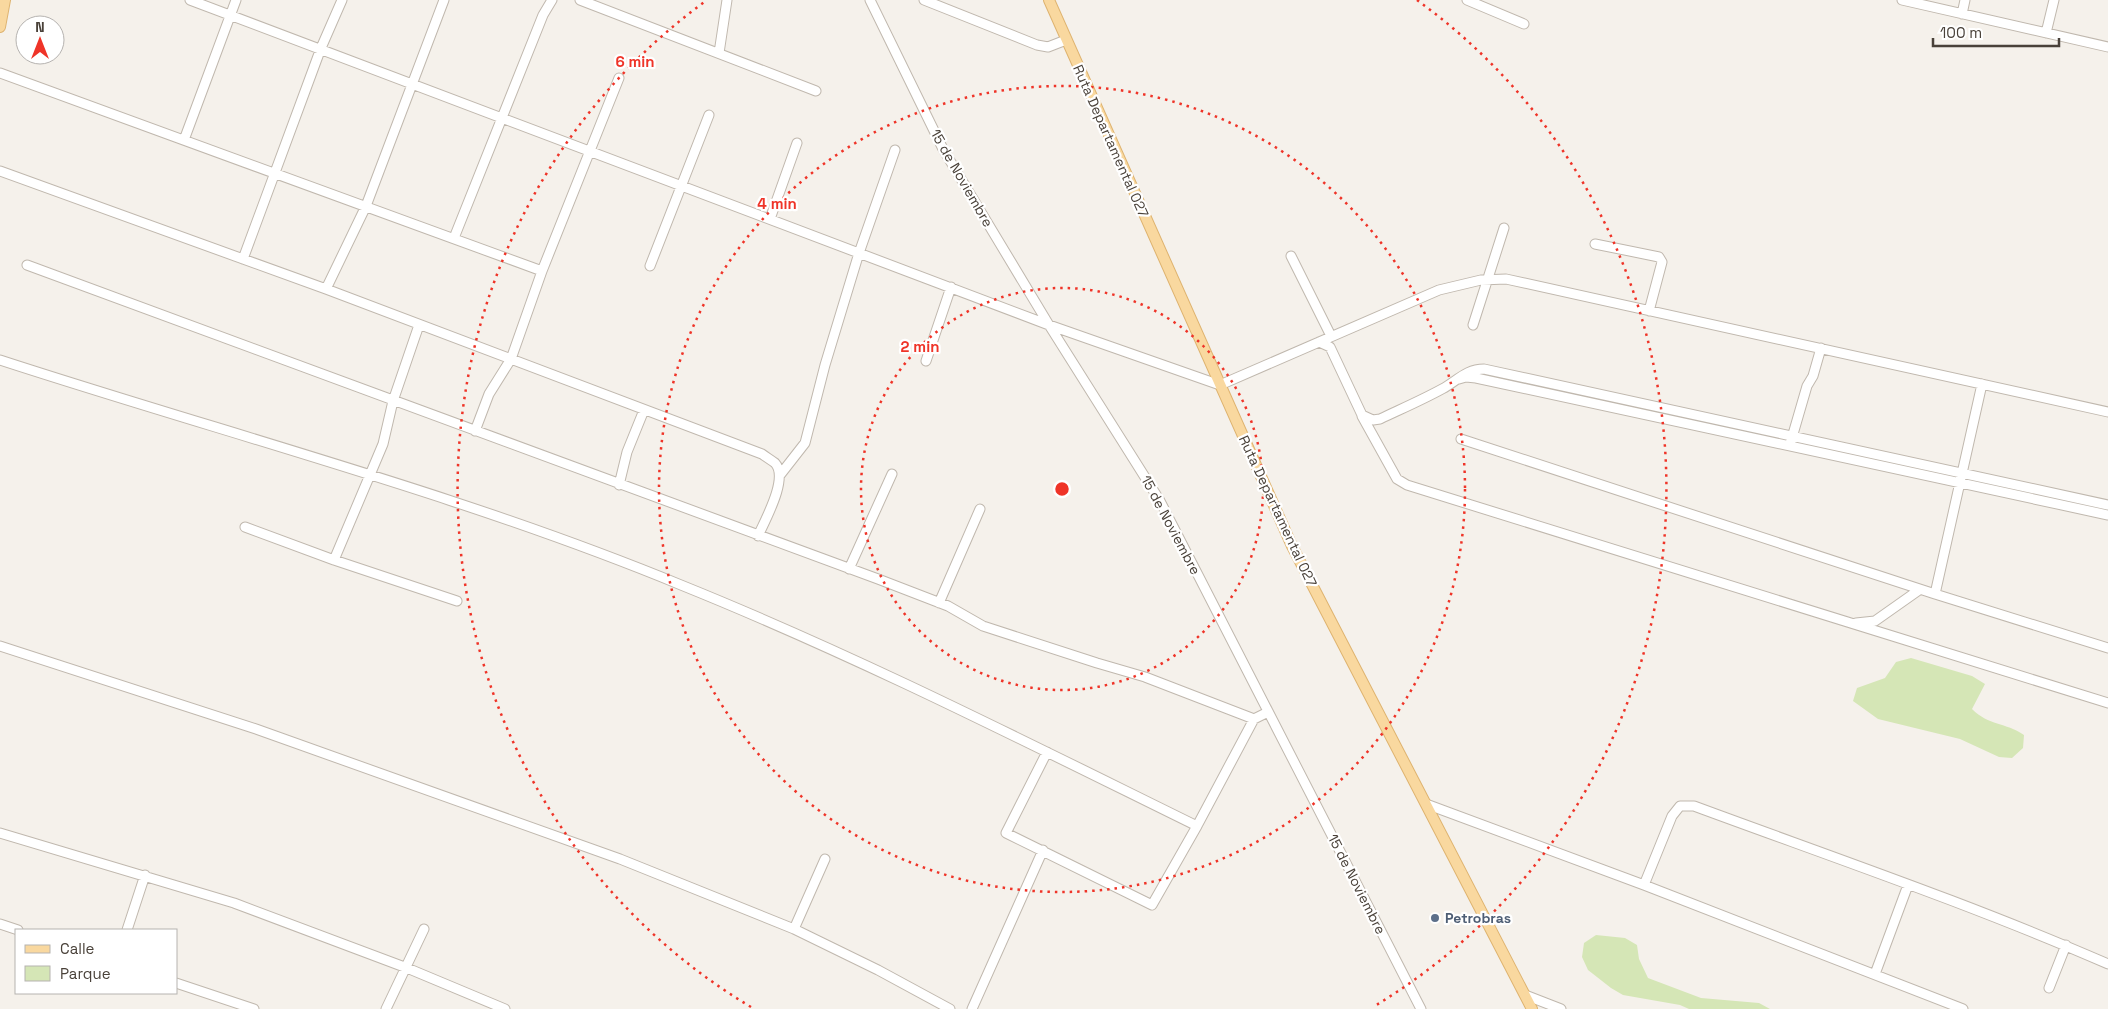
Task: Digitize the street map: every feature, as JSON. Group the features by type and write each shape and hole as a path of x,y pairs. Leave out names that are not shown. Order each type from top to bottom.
{"main road":[{"path":"0,27 5,0"},
{"name":"Ruta Departamental 027","path":"1049,0 1292,546 1532,1009"}],"street":[{"path":"190,0 1048,325 1220,385 1439,290 1489,279 1506,279 2108,412"},
{"path":"184,140 236,0"},
{"path":"242,259 320,49 342,0"},
{"path":"326,289 366,206 444,0"},
{"path":"454,238 543,15 552,0"},
{"path":"580,0 816,91"},
{"path":"718,53 727,0"},
{"name":"15 de Noviembre","path":"870,0 943,148 1048,325 1160,501 1421,1009"},
{"path":"924,0 1037,45 1048,47 1066,40"},
{"path":"1467,0 1524,24"},
{"path":"1902,0 2108,47"},
{"path":"1962,14 1965,0"},
{"path":"2046,33 2054,0"},
{"path":"0,73 542,271"},
{"path":"475,431 489,394 511,359 542,271 619,78"},
{"path":"650,266 709,115"},
{"path":"770,219 797,143"},
{"path":"780,475 805,443 825,366 859,253 895,150"},
{"path":"0,171 326,289 762,454 776,464 780,475 778,488 758,536"},
{"path":"1473,325 1504,228"},
{"path":"1595,244 1659,257 1662,262 1649,310"},
{"path":"1291,256 1331,336"},
{"path":"27,264 939,602 983,626 1097,664 1145,677 1254,719"},
{"path":"926,361 951,287"},
{"path":"334,560 383,444 393,401 419,325"},
{"path":"1319,342 1330,347 1362,415 1397,479 1407,485 2108,703"},
{"path":"1791,441 1806,386 1813,376 1821,348"},
{"path":"0,360 143,407 370,473 589,549 681,584 875,668 1197,826"},
{"path":"1362,415 1373,420 1380,419 1444,388 1457,379 1466,377 1476,378 1791,441 1961,478 2108,515"},
{"path":"1935,594 1982,384"},
{"path":"619,485 627,452 644,410"},
{"path":"1461,438 1919,590 2108,648"},
{"path":"849,569 892,474"},
{"path":"1961,478 2108,505"},
{"path":"939,602 980,509"},
{"path":"244,526 334,560 457,601"},
{"path":"1843,622 1862,624 1875,620 1919,590"},
{"path":"0,646 266,732 620,859 794,929 878,970 950,1009"},
{"path":"1046,752 1006,833 1152,905 1254,719 1268,712"},
{"path":"1426,804 1644,884 1963,1009"},
{"path":"1644,884 1672,816 1680,806 1694,806 2066,945 2108,964"},
{"path":"0,833 145,875 259,912 406,968 505,1009"},
{"path":"972,1009 1043,850"},
{"path":"794,929 824,859"},
{"path":"127,929 145,875"},
{"path":"1875,974 1908,885"},
{"path":"0,924 15,929"},
{"path":"386,1009 424,929"},
{"path":"2049,988 2066,945"},
{"path":"178,984 254,1009"},
{"path":"1525,995 1561,1009"}],"green space":[{"path":"1911,658 1972,676 1985,684 1972,709 1991,721 2024,735 2023,748 2012,758 1999,757 1960,739 1878,719 1853,701 1857,688 1885,678 1896,662"},
{"path":"1596,935 1625,938 1637,945 1639,959 1648,978 1701,998 1759,1003 1770,1009 1689,1009 1680,1005 1623,995 1588,970 1582,957 1584,943"}],"place":[{"name":"Petrobras","path":"1435,918"}]}
